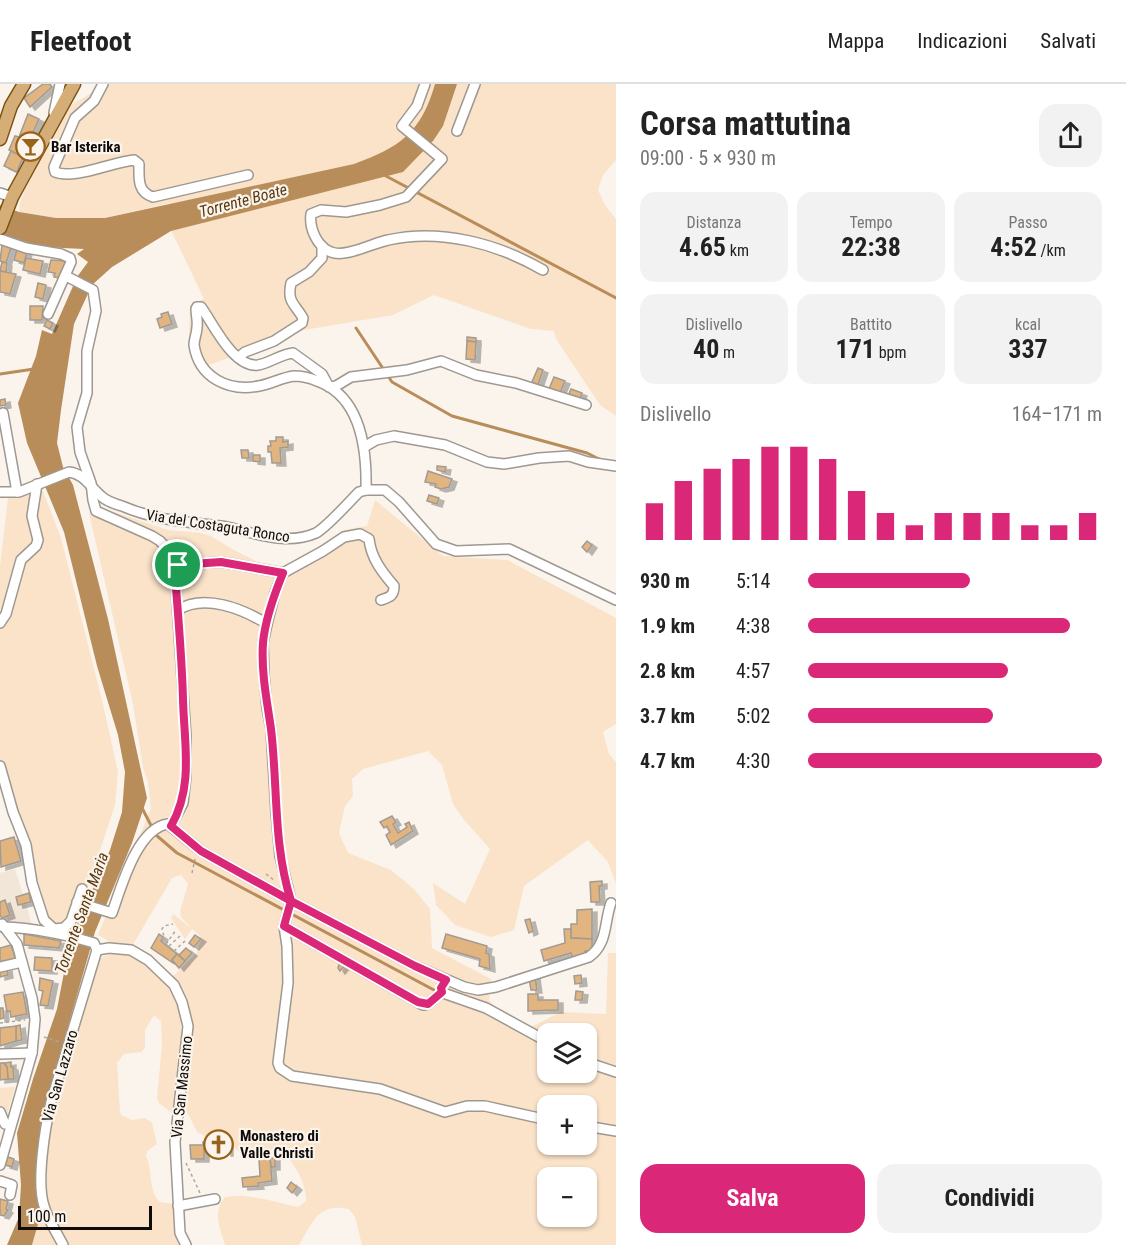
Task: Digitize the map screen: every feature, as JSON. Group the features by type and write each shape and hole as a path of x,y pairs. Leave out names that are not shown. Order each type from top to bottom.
{"main road":[{"path":"0,138 11,106 24,84"},
{"path":"0,228 7,198 74,84"}],"street":[{"path":"52,122 60,84"},
{"path":"103,84 94,101 75,118 54,167 55,172 60,174 77,172 134,160 139,164 139,185 142,191 153,197 248,175"},
{"path":"425,84 417,106 402,126 442,159 406,197 346,212 321,210 311,214 310,224 322,246 330,252 343,254 390,239 452,238 475,241 543,270"},
{"path":"457,131 475,84"},
{"path":"0,239 26,248 61,254 70,258 71,262 66,276 48,314"},
{"path":"239,357 245,352 274,341 302,323 303,318 291,303 288,295 291,283 309,272 322,258 322,246"},
{"path":"66,276 93,290 96,298 94,325 87,351 87,393 77,427 80,452 91,483 96,511 152,536 174,556 178,565 176,588 186,737 186,776 183,803 171,826"},
{"path":"586,405 516,383 476,375 441,361 407,370 351,377 330,387 293,376 270,384 245,388 215,381 202,364 194,344 197,326 196,309 201,306 223,341 239,357 256,365 294,353 322,374 330,387 346,402 357,422 367,465 366,490 385,490 436,543 456,551 509,549 616,600"},
{"path":"3,413 17,492"},
{"path":"364,447 375,440 394,436 445,445 487,462 504,464 569,456 588,462 616,466"},
{"name":"Via del Costaguta Ronco","path":"38,484 69,472 76,473 91,483 102,497 147,516 236,529 258,536 299,539 318,532 359,492 366,490"},
{"path":"0,492 17,492 38,484"},
{"path":"0,623 6,614 21,560 39,540 32,516 38,484"},
{"path":"178,565 221,562 283,573 344,537 360,534 369,539 370,550 381,572 394,586 394,593 381,600"},
{"path":"283,573 275,593 263,643 280,856 291,904 284,923 288,983 278,1063 286,1073 292,1076 380,1089 445,1112 466,1106 485,1106 537,1118"},
{"path":"178,610 186,605 207,602 255,616 267,624"},
{"path":"0,766 13,812 26,845 32,883 44,920 54,929 64,928 72,921 82,889"},
{"path":"79,903 112,913 128,870 139,849 148,835 162,825 168,824 201,851 291,904 415,966 446,980 478,990 496,987 589,957 597,952 602,943 611,903"},
{"path":"284,923 423,1005 428,1004 442,992 441,988 446,980"},
{"name":"Via San Massimo","path":"2,928 22,927 71,936 95,947 131,950 148,960 174,985 189,1026 175,1142 180,1233 186,1245"},
{"path":"0,1165 6,1124 32,1053 35,1019 32,998 16,944 2,928"},
{"name":"Via San Lazzaro","path":"63,1245 44,1206 41,1190 46,1124 95,947"},
{"path":"0,967 22,962"},
{"path":"442,992 486,1008 537,1036"},
{"path":"0,1054 32,1053"},
{"path":"597,1066 616,1072"},
{"path":"0,1112 6,1124"},
{"path":"597,1128 616,1131"},
{"path":"0,1181 12,1185 10,1195"},
{"path":"178,1206 215,1198"}],"path":[{"path":"192,873 195,855"},
{"path":"162,941 164,937 162,929 164,926 173,924"},
{"path":"166,944 176,930"},
{"path":"169,946 180,936"},
{"path":"174,951 185,941"},
{"path":"0,1023 35,1019"},
{"path":"40,1036 64,1044"},
{"path":"183,1157 200,1193"}],"shaded area":[{"path":"99,84 616,84 616,160 603,175 598,190 605,205 616,219 616,416 600,405 556,339 554,331 531,329 434,295 393,315 304,330 201,368 189,344 190,305 204,299 171,230 170,203 105,218 56,218 19,212 25,190 71,105 95,91"},
{"path":"42,489 61,538 118,772 115,805 84,899 75,920 69,926 42,923 0,771 0,566 8,498 25,494 25,496"},
{"path":"375,500 443,556 507,560 616,618 616,724 603,732 609,754 616,762 616,884 608,862 588,840 524,886 514,930 491,937 455,925 436,905 433,883 465,904 490,849 453,804 442,765 428,751 363,769 352,779 353,796 345,806 339,833 348,853 391,870 414,889 430,909 432,948 491,979 489,1001 503,1013 531,1027 537,1024 537,1083 597,1083 597,1023 539,1023 561,1012 606,1014 608,953 616,953 616,1245 362,1245 355,1217 349,1209 338,1208 330,1209 317,1216 299,1245 225,1245 218,1214 225,1197 253,1197 298,1207 306,1201 306,1194 297,1171 281,1152 267,1150 245,1157 224,1138 207,1137 197,1132 186,1110 186,1055 190,1013 181,988 171,978 196,954 202,938 192,929 185,939 171,918 173,914 191,928 181,917 180,911 188,884 181,875 172,878 131,948 117,946 98,935 151,809 133,704 89,513 99,507 168,530 211,536 258,562 283,566 312,554 344,530 367,526"},
{"path":"15,869 32,925 8,920 7,916 3,918 0,916 0,873"},
{"path":"114,953 132,956 151,967 173,993 180,1012 180,1057 173,1114 159,1103 157,1098 162,1045 161,1021 154,1015 145,1030 145,1047 142,1052 124,1054 117,1063 121,1115 132,1120 145,1118 152,1123 157,1144 147,1151 146,1156 152,1186 160,1202 174,1204 176,1231 182,1245 68,1245 47,1200 47,1155 51,1125 94,966 104,956"},
{"path":"15,1087 7,1115 0,1121 0,1088"},
{"path":"43,1213 57,1245 32,1245"}],"water":[{"name":"Torrente Boate","path":"435,84 457,84 443,126 433,141 403,172 171,231 112,267 92,285 74,324 57,443 63,467 73,485 108,619 147,798 132,843 95,932 41,1121 40,1217 32,1245 7,1245 19,1217 21,1185 17,1133 57,1009 75,929 110,850 122,812 125,772 118,735 97,666 64,532 27,443 18,403 36,356 42,330 52,334 77,277 88,262 77,254 84,249 42,247 0,234 0,205 19,212 56,218 105,218 354,164 384,151 406,136 423,115"}],"building":[{"path":"43,84 50,84 52,87 30,107 24,98"},
{"path":"28,114 39,119 22,157 9,150 15,136 19,137"},
{"path":"11,151 23,157 17,172 4,166"},
{"path":"2,245 11,248 6,263 0,261"},
{"path":"17,249 27,252 24,263 14,260"},
{"path":"26,258 43,261 40,274 23,270"},
{"path":"51,260 66,261 59,278 54,277 55,273 48,272"},
{"path":"2,262 7,263 6,272 0,271"},
{"path":"0,271 16,274 10,294 0,292"},
{"path":"38,283 46,285 43,299 35,297"},
{"path":"30,306 43,306 42,320 30,320"},
{"path":"168,312 172,324 160,328 157,319 162,317 161,314"},
{"path":"47,320 53,323 50,329 44,326"},
{"path":"467,337 476,338 476,342 467,341"},
{"path":"467,341 476,342 475,360 466,359"},
{"path":"538,368 543,370 538,385 532,382"},
{"path":"554,377 565,381 560,393 549,389"},
{"path":"571,389 582,393 580,400 568,396"},
{"path":"5,399 6,405 0,406 0,400"},
{"path":"276,437 283,437 283,442 288,441 288,447 280,448 281,463 272,463 271,452 268,452 268,446 271,446 270,441 276,441"},
{"path":"241,450 248,450 249,458 242,458"},
{"path":"253,455 260,455 260,462 253,461"},
{"path":"437,466 446,467 445,472 437,470"},
{"path":"428,471 452,479 449,487 441,489 435,487 436,484 425,482"},
{"path":"429,495 439,498 437,504 427,501"},
{"path":"587,541 592,545 587,552 582,547"},
{"path":"392,816 398,833 407,827 405,824 409,822 413,831 391,845 386,835 390,832 387,826 384,828 380,822"},
{"path":"14,837 21,861 1,867 0,841"},
{"path":"602,881 602,886 599,886 600,902 591,902 590,882"},
{"path":"29,893 31,902 18,905 16,897"},
{"path":"5,900 10,915 3,918 0,916 0,902"},
{"path":"592,909 592,939 571,938 571,924 577,924 577,910"},
{"path":"530,919 533,931 529,933 525,920"},
{"path":"564,929 571,929 571,938 592,939 592,951 585,951 586,955 573,960 571,953 544,961 541,950 565,943"},
{"path":"24,934 61,941 59,948 24,945"},
{"path":"159,934 163,937 161,941 177,954 172,960 173,963 151,948"},
{"path":"446,934 487,946 486,953 489,954 490,969 479,966 480,959 442,948"},
{"path":"195,935 201,939 194,947 189,943"},
{"path":"11,945 16,960 0,964 0,948"},
{"path":"186,948 192,953 185,961 179,955"},
{"path":"177,954 185,961 179,968 172,960"},
{"path":"35,957 52,958 52,971 34,970"},
{"path":"340,962 346,964 340,971 338,968"},
{"path":"7,968 8,975 0,977 0,970"},
{"path":"581,975 582,983 575,984 574,976"},
{"path":"535,976 537,990 531,990 529,978"},
{"path":"40,978 53,981 48,1006 40,1005 43,991 39,990"},
{"path":"576,991 583,992 582,1000 575,1000"},
{"path":"23,992 27,1014 11,1017 10,1011 7,1012 4,995"},
{"path":"528,994 538,994 538,1000 558,1000 558,1010 528,1011"},
{"path":"0,1008 3,1008 4,1018 0,1019"},
{"path":"20,1025 22,1040 16,1041 16,1026"},
{"path":"16,1026 16,1041 0,1046 0,1028"},
{"path":"11,1062 14,1079 8,1079 7,1067 4,1063"},
{"path":"0,1063 4,1063 7,1067 8,1079 0,1080"},
{"name":"Monastero di Valle Christi","path":"221,1139 221,1142 228,1142 228,1153 226,1153 226,1147 210,1149 209,1140"},
{"path":"203,1142 209,1142 210,1149 204,1149 204,1159 191,1159 190,1145 203,1145"},
{"path":"8,1157 14,1159 12,1167 5,1165"},
{"path":"270,1158 275,1158 275,1167 271,1167"},
{"path":"270,1158 272,1181 258,1183 259,1186 243,1187 242,1178 260,1176 259,1159"},
{"path":"291,1182 297,1187 292,1193 287,1188"},
{"path":"0,1199 8,1201 6,1209 8,1210 4,1216 0,1215"}],"waterway":[{"path":"384,175 616,298"},
{"path":"356,328 392,382 452,416 587,453 601,460"},
{"path":"0,374 34,369"},
{"path":"142,808 156,835 177,853 434,990"}],"place":[{"name":"Bar Isterika","path":"30,147"},
{"name":"Monastero di Valle Christi","path":"219,1145"}],"route":[{"path":"178,565 176,588 182,645 186,776 183,803 171,826 201,851 291,901 284,926 423,1005 428,1004 442,992 441,988 446,980 291,901 280,856 263,643 275,593 283,573 221,562 178,565"}],"water label":[{"name":"Torrente Santa Maria","path":"81,913"}]}
